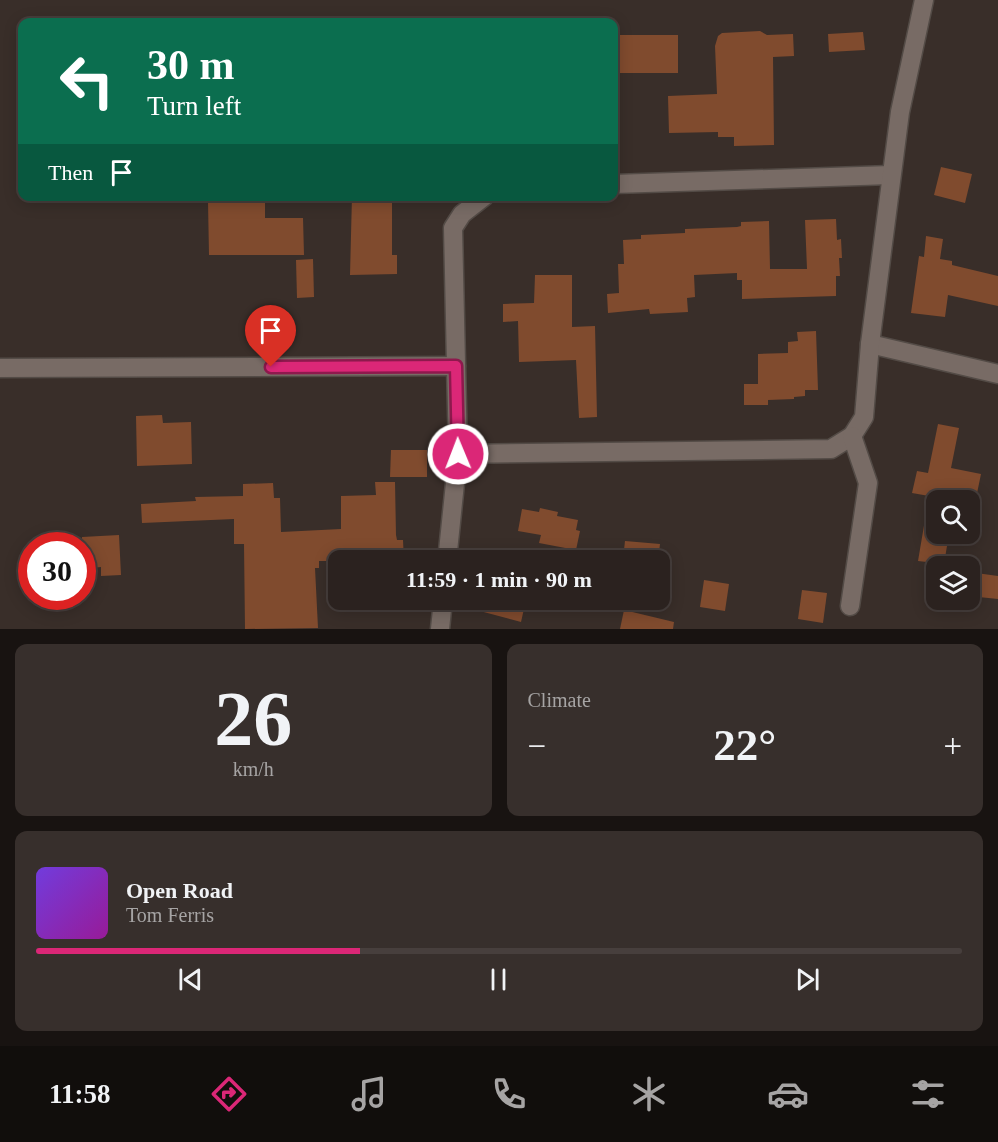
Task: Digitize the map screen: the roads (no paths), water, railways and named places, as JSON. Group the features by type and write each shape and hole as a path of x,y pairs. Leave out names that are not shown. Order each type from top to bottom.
{"street":[{"path":"458,454 831,448 852,436 864,417 870,344 900,112 924,0"},
{"path":"618,184 891,175"},
{"path":"448,550 458,454 453,228 462,214 479,201"},
{"path":"870,344 998,374"},
{"path":"0,368 456,366"},
{"path":"850,606 868,490 865,469 852,436"},
{"path":"440,629 442,610"}]}
